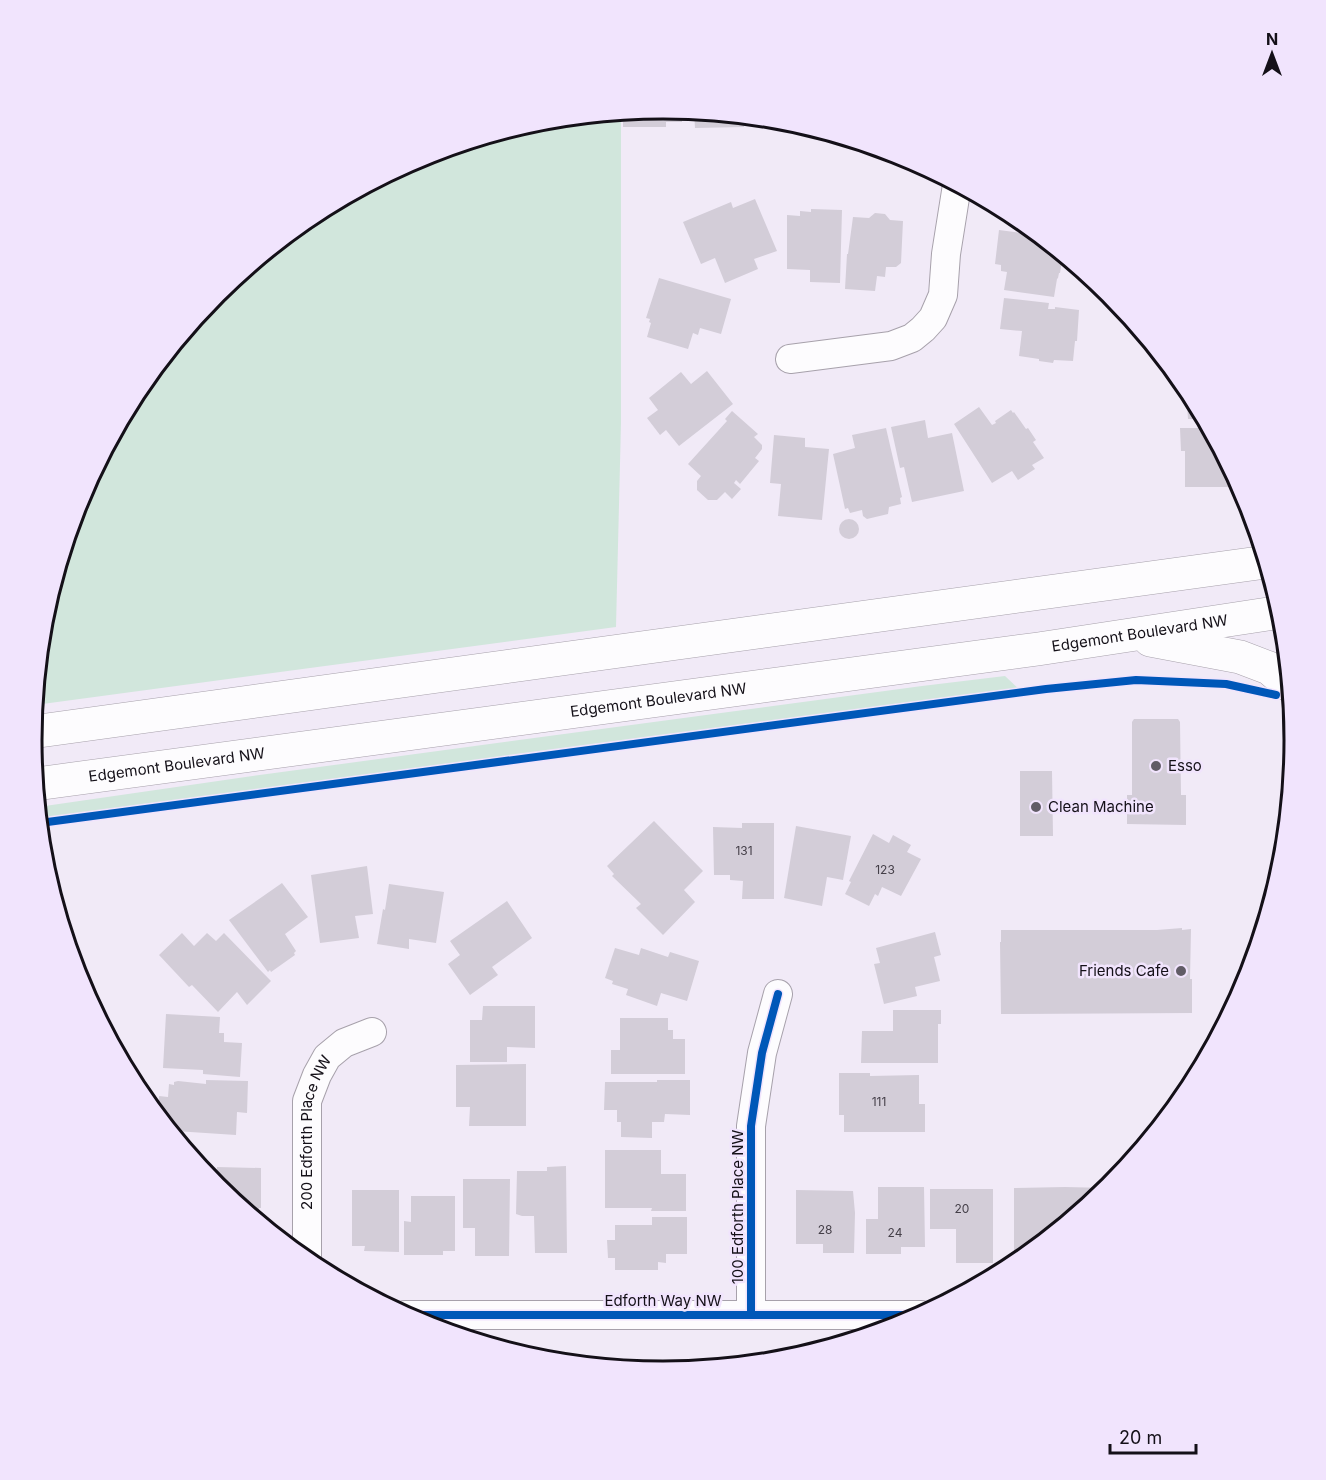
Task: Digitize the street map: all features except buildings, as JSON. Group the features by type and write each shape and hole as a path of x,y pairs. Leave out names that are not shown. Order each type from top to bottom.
{"main road":[{"path":"42,731 1258,563"},
{"name":"Edgemont Boulevard NW","path":"43,783 1128,636 1271,614"},
{"path":"1128,636 1240,657 1269,668 1281,678"}],"street":[{"path":"789,359 891,346 912,338 923,329 933,318 943,295 946,254 956,192"},
{"name":"100 Edforth Place NW","path":"751,1315 751,1126 762,1053 778,994"},
{"name":"200 Edforth Place NW","path":"307,1248 307,1101 316,1075 327,1057 344,1043 372,1032"},
{"name":"Edforth Way NW","path":"428,1315 898,1315"}],"green space":[{"path":"621,120 621,423 616,627 43,704 47,659 63,579 89,502 125,429 147,395 170,362 224,301 285,247 318,224 388,183 425,166 502,140 582,124"},
{"path":"1005,676 1020,690 47,819 45,806"}],"cycle path":[{"path":"47,822 1046,689 1136,680 1226,684 1276,695"},
{"path":"751,1315 751,1126 762,1053 778,994"},
{"path":"428,1315 898,1315"}],"place":[{"name":"Esso","path":"1156,766"},
{"name":"Clean Machine","path":"1036,807"},
{"name":"Friends Cafe","path":"1181,971"}]}
